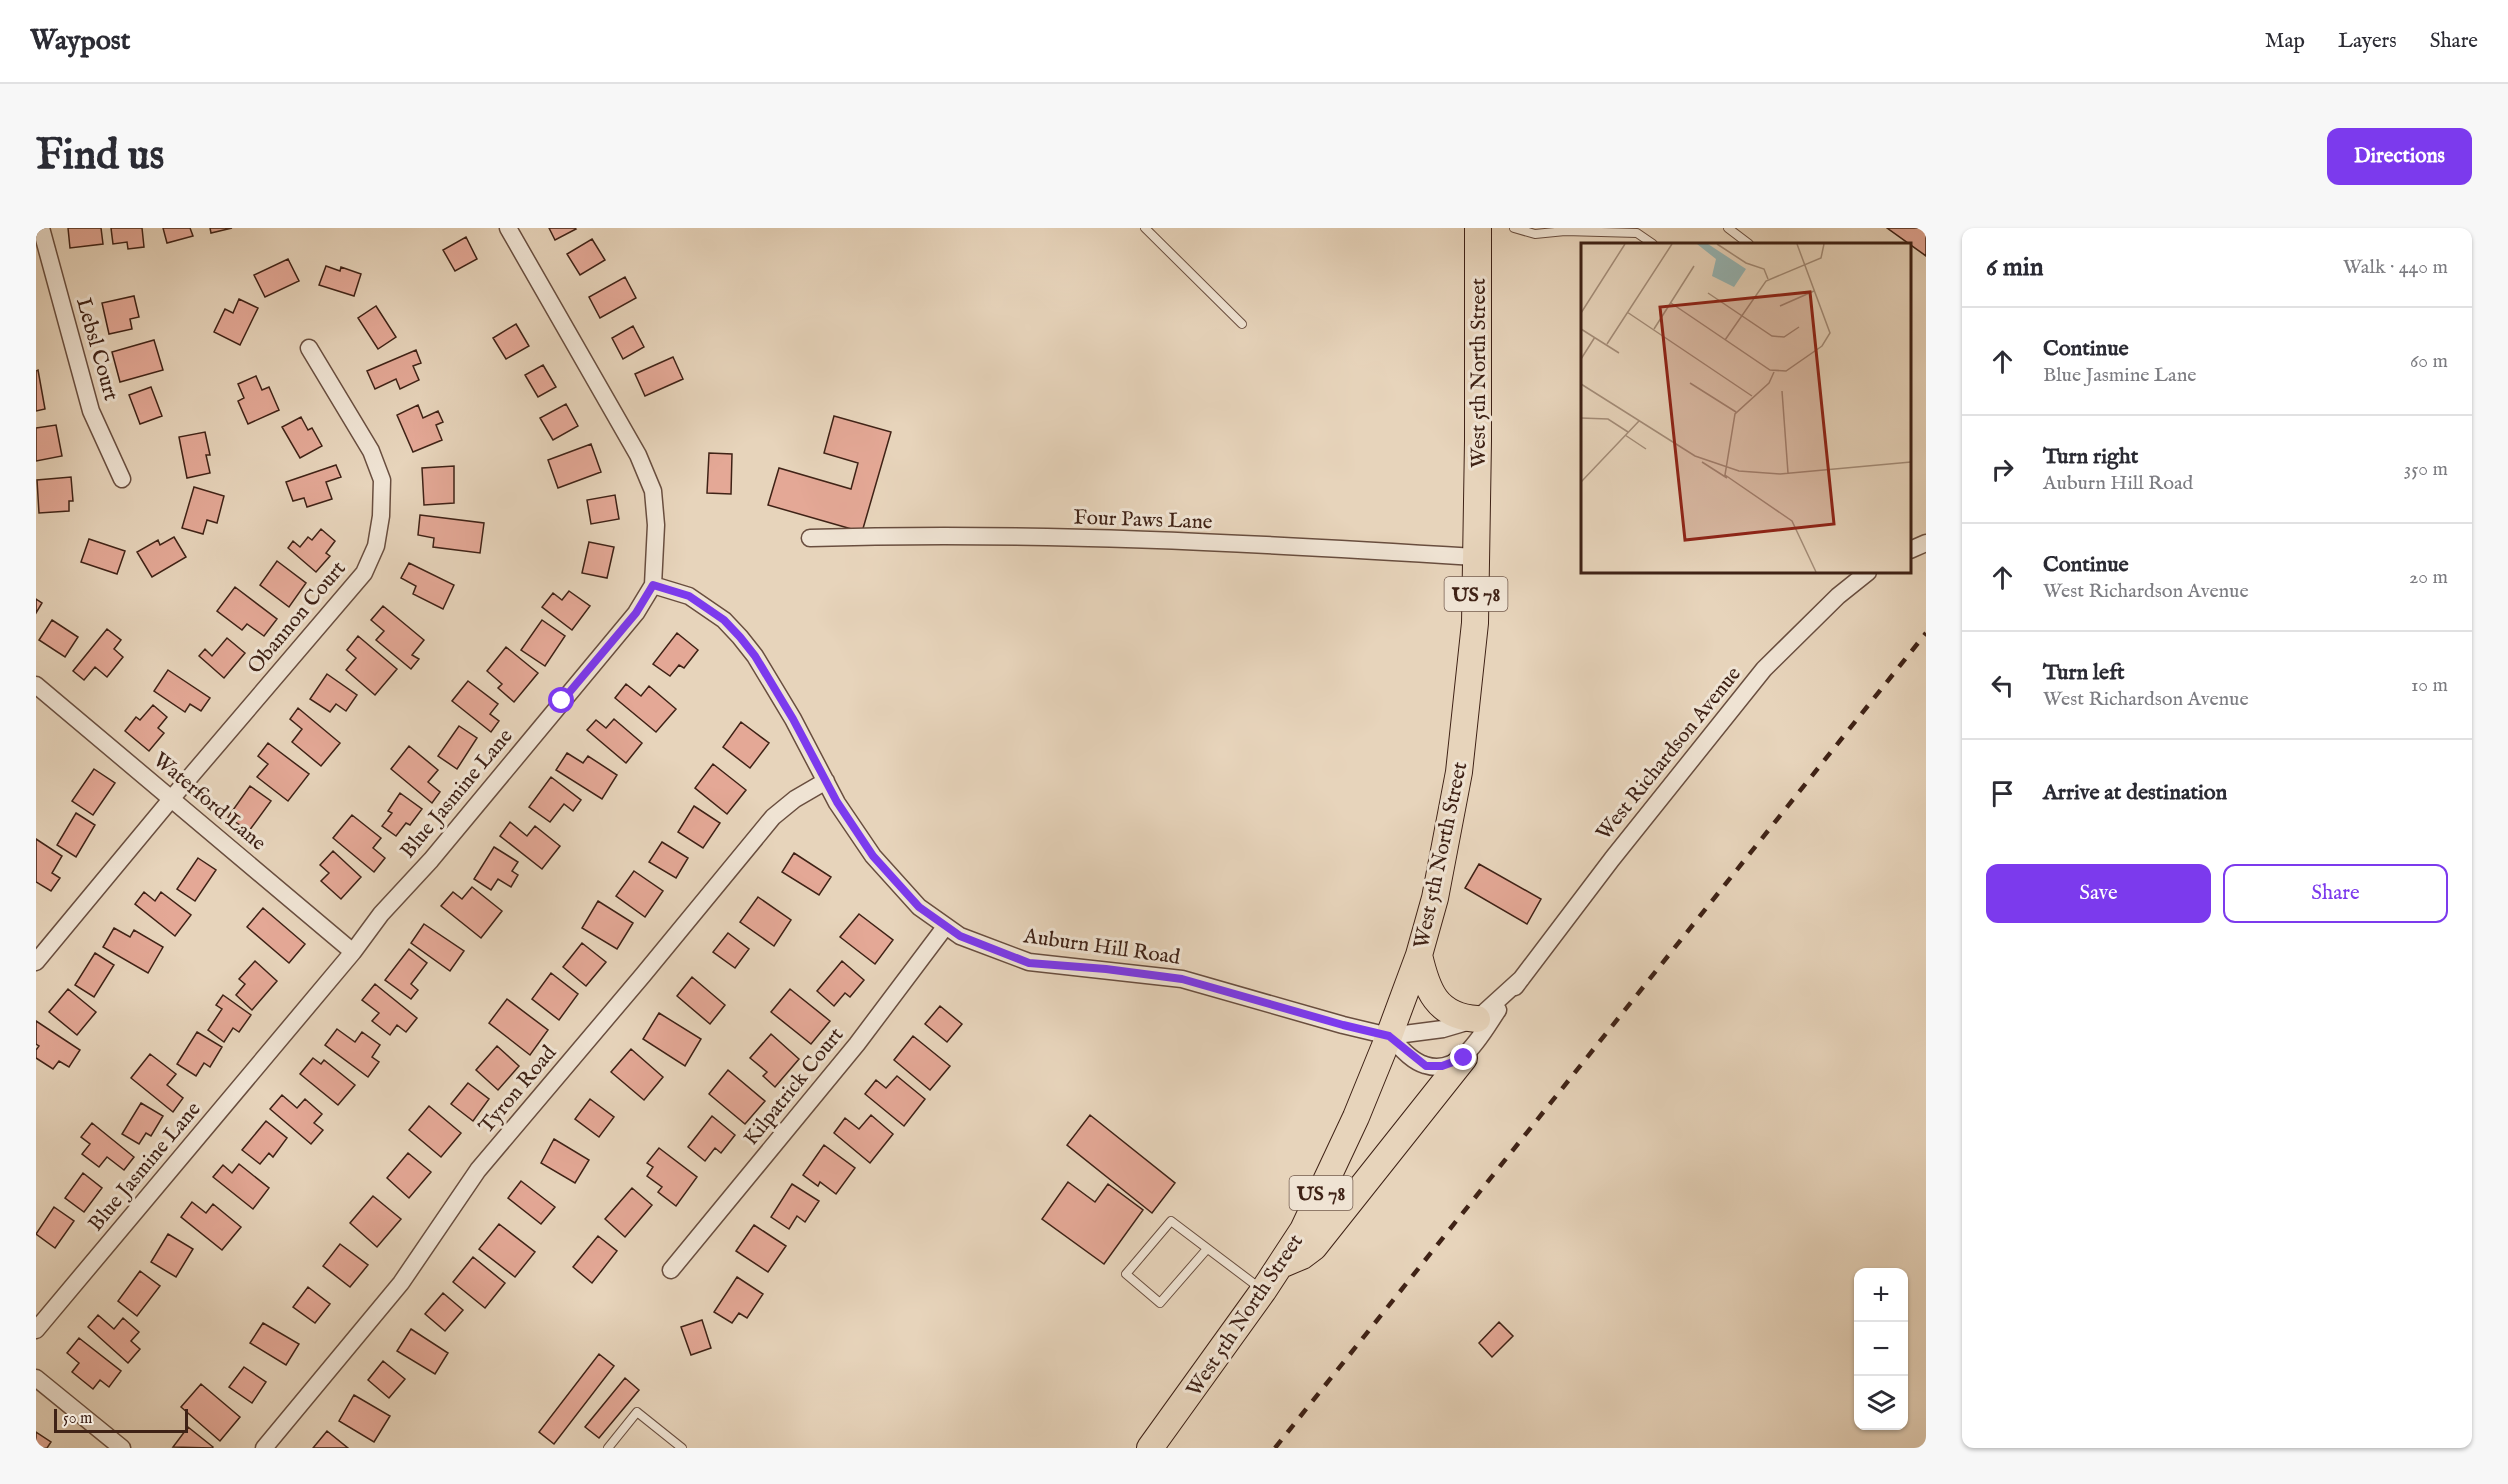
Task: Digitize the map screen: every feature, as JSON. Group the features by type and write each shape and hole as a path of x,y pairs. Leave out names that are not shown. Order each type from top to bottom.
{"main road":[{"name":"West 5th North Street","path":"1150,1448 1263,1291 1303,1230 1341,1150 1389,1036 1419,955 1442,864 1459,772 1475,622 1479,441 1478,228"},
{"path":"1419,955 1429,989 1440,1005 1462,1018 1477,1019"},
{"path":"1280,1265 1302,1256 1314,1247 1464,1058"}],"street":[{"name":"Lebsl Court","path":"41,228 91,411 122,478"},
{"name":"Blue Jasmine Lane","path":"36,1330 353,952 381,914 431,860 636,613 653,585 656,525 652,491 638,455 508,228"},
{"name":"Obannon Court","path":"36,962 364,573 376,546 381,516 382,480 371,451 309,348"},
{"name":"Four Paws Lane","path":"810,538 906,535 1173,541 1475,558"},
{"path":"1911,550 1926,543"},
{"name":"West Richardson Avenue","path":"1464,1058 1612,859 1764,669 1838,596 1867,573"},
{"name":"Auburn Hill Road","path":"653,585 689,596 724,620 740,637 755,656 837,802 873,856 919,907 945,927 960,936 1029,963 1117,970 1182,979 1389,1036"},
{"name":"Waterford Lane","path":"36,685 353,952"},
{"name":"Tyron Road","path":"264,1448 401,1283 478,1170 773,817 795,799 826,781"},
{"name":"Kilpatrick Court","path":"671,1270 857,1044 945,927"},
{"name":"West Richardson Avenue","path":"1389,1036 1443,1029 1477,1019 1521,979"},
{"path":"1389,1036 1426,1066 1442,1066 1464,1058"},
{"path":"36,1378 122,1448"}],"lane":[{"path":"1145,228 1242,324"},
{"path":"1514,228 1535,234 1565,231 1637,233 1652,243"},
{"path":"1728,228 1748,243"},
{"path":"1207,1249 1160,1303 1126,1274 1171,1221 1263,1291"},
{"path":"608,1448 637,1412 682,1448"}],"building":[{"path":"68,228 101,228 103,244 70,248"},
{"path":"111,228 142,228 144,247 128,249 127,242 113,244"},
{"path":"163,228 190,228 193,236 167,243"},
{"path":"210,228 232,228 211,233"},
{"path":"549,228 575,228 576,229 555,240"},
{"path":"1887,228 1926,228 1926,256 1911,243"},
{"path":"466,237 477,259 455,271 443,250"},
{"path":"592,239 605,260 580,275 567,254"},
{"path":"288,259 299,281 265,297 254,275"},
{"path":"326,266 340,271 341,267 361,274 354,296 319,285"},
{"path":"625,277 636,298 600,318 589,297"},
{"path":"134,296 139,317 130,319 132,329 109,334 102,303"},
{"path":"239,299 258,308 240,345 214,332 225,309 233,313"},
{"path":"376,306 396,337 378,349 358,318"},
{"path":"516,324 529,346 506,359 493,338"},
{"path":"633,326 644,347 623,359 612,338"},
{"path":"154,340 163,370 120,382 112,352"},
{"path":"416,350 421,363 413,366 419,380 400,389 396,379 375,389 367,371"},
{"path":"673,357 683,379 645,396 635,374"},
{"path":"543,365 556,387 538,397 525,375"},
{"path":"38,370 45,409 36,411 36,371"},
{"path":"256,376 262,390 269,387 279,410 248,424 238,401 244,398 238,384"},
{"path":"151,387 162,416 140,424 129,395"},
{"path":"566,404 578,426 553,440 540,418"},
{"path":"418,405 423,418 438,411 443,422 436,425 442,440 413,452 397,415"},
{"path":"834,416 891,432 862,532 768,505 779,468 851,489 858,463 824,453"},
{"path":"301,417 308,430 312,428 322,446 300,458 282,427"},
{"path":"56,425 62,456 36,461 36,428"},
{"path":"205,432 210,455 206,455 210,473 187,478 179,437"},
{"path":"591,444 601,472 558,488 548,460"},
{"path":"709,453 732,454 731,494 707,493"},
{"path":"336,465 341,477 326,482 332,499 307,507 304,498 293,501 286,482"},
{"path":"454,466 454,503 424,505 422,468"},
{"path":"71,477 73,501 69,501 69,511 39,513 37,480"},
{"path":"194,487 224,496 217,523 207,520 203,534 182,528"},
{"path":"615,495 619,519 591,524 587,500"},
{"path":"420,515 484,523 480,553 433,547 434,538 418,535"},
{"path":"321,529 335,541 326,553 330,556 316,572 288,548 293,541 300,547 308,537 312,540"},
{"path":"174,537 186,557 152,577 137,552 158,540 160,545"},
{"path":"89,539 125,551 117,574 81,562"},
{"path":"589,542 614,547 607,578 582,573"},
{"path":"277,561 306,583 289,607 260,585"},
{"path":"409,563 454,585 443,609 413,594 416,586 401,578"},
{"path":"235,587 277,619 264,636 247,624 242,630 217,611"},
{"path":"569,591 590,606 572,630 542,607 553,593 562,600"},
{"path":"36,599 42,603 36,613"},
{"path":"383,606 424,640 412,655 419,659 411,669 376,640 384,631 371,620"},
{"path":"52,620 78,637 65,657 39,640"},
{"path":"542,620 565,636 545,666 521,650"},
{"path":"107,629 121,640 114,649 123,657 107,677 95,667 84,680 73,671"},
{"path":"677,633 698,650 684,668 679,665 670,676 653,664"},
{"path":"358,636 397,669 375,695 346,670 356,658 347,650"},
{"path":"227,638 245,653 224,678 199,656 205,649 212,656"},
{"path":"506,647 538,673 514,702 498,688 502,684 487,671"},
{"path":"168,670 210,698 201,711 190,704 185,712 154,691"},
{"path":"327,674 357,695 346,711 336,704 330,712 310,699"},
{"path":"468,681 498,704 490,714 499,721 491,732 452,701"},
{"path":"626,684 641,696 649,686 676,709 656,732 615,698"},
{"path":"153,705 167,717 158,728 164,733 149,751 125,731 136,717 140,720"},
{"path":"298,708 340,743 321,766 292,742 302,729 290,719"},
{"path":"614,719 642,743 626,763 587,730 596,720 606,728"},
{"path":"741,722 769,743 750,768 723,747"},
{"path":"459,726 477,738 457,769 438,756"},
{"path":"268,743 309,774 288,801 257,777 268,764 258,756"},
{"path":"409,746 438,770 428,782 440,792 432,803 391,769"},
{"path":"567,753 583,763 588,756 617,775 602,799 556,770"},
{"path":"713,764 746,790 727,814 695,788"},
{"path":"94,769 115,783 93,815 72,801"},
{"path":"551,777 581,800 573,811 564,804 550,822 529,807"},
{"path":"250,786 271,801 249,831 228,817"},
{"path":"400,793 422,809 410,825 406,823 396,836 382,826 392,813 388,811"},
{"path":"694,806 720,823 703,848 678,832"},
{"path":"76,813 95,825 76,857 57,845"},
{"path":"352,815 381,838 373,848 385,858 374,872 333,838"},
{"path":"510,822 527,836 535,826 560,846 542,869 500,836"},
{"path":"36,839 62,856 52,873 60,878 51,891 36,882"},
{"path":"662,842 688,858 676,878 649,862"},
{"path":"494,847 518,862 512,871 518,875 511,887 498,879 491,890 474,879"},
{"path":"333,851 361,877 341,899 321,881 329,873 320,865"},
{"path":"794,853 831,877 819,895 782,872"},
{"path":"198,858 216,870 195,901 177,889"},
{"path":"1479,864 1541,899 1527,924 1465,888"},
{"path":"634,871 663,891 645,917 616,896"},
{"path":"472,887 502,911 481,938 441,906 453,892 462,899"},
{"path":"144,892 155,901 161,892 191,915 175,936 135,904"},
{"path":"758,897 791,920 774,946 740,922"},
{"path":"598,901 633,923 617,949 582,928"},
{"path":"263,908 305,944 289,963 247,927"},
{"path":"859,914 893,940 875,964 840,937"},
{"path":"424,924 464,951 450,971 411,943"},
{"path":"114,928 130,937 134,930 163,947 148,973 103,947"},
{"path":"728,933 749,949 735,968 713,952"},
{"path":"582,943 606,962 586,986 563,967"},
{"path":"409,949 427,963 411,984 418,990 411,999 385,980"},
{"path":"95,953 114,965 94,997 75,985"},
{"path":"255,961 277,981 252,1010 236,995 245,984 239,979"},
{"path":"842,961 864,980 850,997 845,993 834,1006 817,991"},
{"path":"551,973 578,994 559,1020 532,999"},
{"path":"692,977 725,1005 710,1024 677,996"},
{"path":"375,984 417,1018 406,1032 397,1025 390,1035 372,1021 379,1013 362,1000"},
{"path":"68,989 96,1012 77,1035 49,1012"},
{"path":"790,989 830,1021 811,1044 771,1012"},
{"path":"223,995 251,1015 239,1032 233,1028 224,1042 208,1030 222,1009 216,1005"},
{"path":"507,999 548,1030 530,1055 489,1023"},
{"path":"940,1006 962,1024 947,1042 925,1024"},
{"path":"659,1013 701,1039 685,1066 643,1039"},
{"path":"36,1021 80,1050 69,1067 59,1061 53,1069 36,1058 36,1050 39,1046 36,1044"},
{"path":"337,1029 355,1042 362,1032 380,1045 372,1057 379,1062 368,1077 325,1045"},
{"path":"197,1032 222,1047 210,1067 204,1063 196,1076 177,1064"},
{"path":"771,1034 799,1059 775,1087 763,1076 767,1072 750,1058"},
{"path":"913,1036 950,1066 930,1090 894,1060"},
{"path":"497,1046 519,1066 498,1090 476,1070"},
{"path":"631,1049 663,1077 644,1100 611,1072"},
{"path":"150,1054 176,1074 167,1085 183,1098 173,1112 131,1078"},
{"path":"313,1058 321,1064 324,1060 355,1085 338,1105 300,1074"},
{"path":"728,1070 765,1101 745,1124 709,1094"},
{"path":"897,1076 925,1099 904,1126 865,1094 876,1080 886,1088"},
{"path":"468,1083 489,1099 473,1121 451,1104"},
{"path":"282,1095 297,1108 305,1099 322,1114 314,1123 323,1130 311,1144 270,1109"},
{"path":"590,1099 614,1117 599,1137 575,1119"},
{"path":"141,1103 163,1116 151,1136 146,1133 139,1144 122,1134"},
{"path":"429,1106 461,1133 441,1157 409,1130"},
{"path":"871,1115 893,1134 870,1163 834,1133 845,1118 859,1129"},
{"path":"1090,1115 1175,1183 1152,1213 1067,1145"},
{"path":"712,1116 735,1135 721,1153 715,1148 705,1161 688,1147"},
{"path":"266,1121 287,1138 273,1157 269,1153 260,1164 242,1150"},
{"path":"92,1123 134,1157 124,1170 107,1157 99,1167 82,1154 90,1144 81,1137"},
{"path":"554,1139 589,1160 575,1183 541,1163"},
{"path":"824,1145 855,1168 836,1194 820,1182 818,1186 803,1175"},
{"path":"659,1148 697,1177 676,1206 658,1192 662,1187 647,1176 653,1167 647,1163"},
{"path":"408,1153 431,1172 409,1198 387,1178"},
{"path":"239,1164 269,1188 253,1209 213,1177 223,1165 232,1173"},
{"path":"83,1173 102,1188 84,1212 65,1198"},
{"path":"521,1181 555,1207 541,1224 508,1198"},
{"path":"1068,1182 1095,1202 1108,1184 1143,1210 1104,1264 1042,1219"},
{"path":"792,1184 819,1201 805,1222 797,1216 789,1229 771,1217"},
{"path":"632,1188 652,1205 625,1237 605,1219"},
{"path":"373,1196 401,1219 377,1247 350,1223"},
{"path":"192,1202 206,1213 213,1204 241,1227 222,1250 181,1217"},
{"path":"54,1207 74,1221 55,1248 36,1234"},
{"path":"499,1224 535,1252 515,1277 479,1249"},
{"path":"754,1225 786,1246 768,1272 736,1251"},
{"path":"168,1234 193,1249 176,1277 151,1262"},
{"path":"598,1236 617,1251 592,1283 573,1267"},
{"path":"340,1244 368,1265 350,1287 323,1266"},
{"path":"473,1257 505,1283 485,1308 453,1282"},
{"path":"140,1271 160,1286 137,1316 118,1301"},
{"path":"737,1277 763,1294 747,1318 739,1313 732,1323 714,1312"},
{"path":"308,1287 330,1304 315,1323 293,1307"},
{"path":"443,1293 463,1310 445,1331 425,1314"},
{"path":"98,1315 114,1329 123,1318 139,1332 131,1341 140,1349 128,1363 88,1327"},
{"path":"702,1320 711,1348 691,1355 681,1327"},
{"path":"1499,1322 1513,1336 1492,1357 1479,1343"},
{"path":"263,1323 299,1344 286,1365 250,1343"},
{"path":"411,1329 448,1353 435,1374 397,1351"},
{"path":"79,1338 121,1371 109,1387 100,1380 93,1389 72,1372 79,1363 67,1353"},
{"path":"599,1354 614,1366 554,1444 539,1432"},
{"path":"383,1361 405,1379 389,1398 368,1380"},
{"path":"244,1367 266,1382 252,1403 229,1387"},
{"path":"625,1378 639,1390 599,1438 585,1427"},
{"path":"201,1384 240,1417 220,1441 181,1407"},
{"path":"354,1395 390,1416 374,1442 339,1421"},
{"path":"188,1427 213,1447 173,1447"},
{"path":"327,1431 348,1448 313,1448"},
{"path":"36,1432 51,1442 47,1448 36,1448"}],"railway":[{"path":"1275,1448 1926,633"}],"route":[{"path":"562,701 636,613 653,585 674,590 689,596 724,620 740,637 755,656 793,719 803,742 837,802 873,856 919,907 937,922 960,936 1029,963 1157,974 1182,979 1389,1036 1418,1062 1426,1066 1442,1066 1464,1058"}]}
